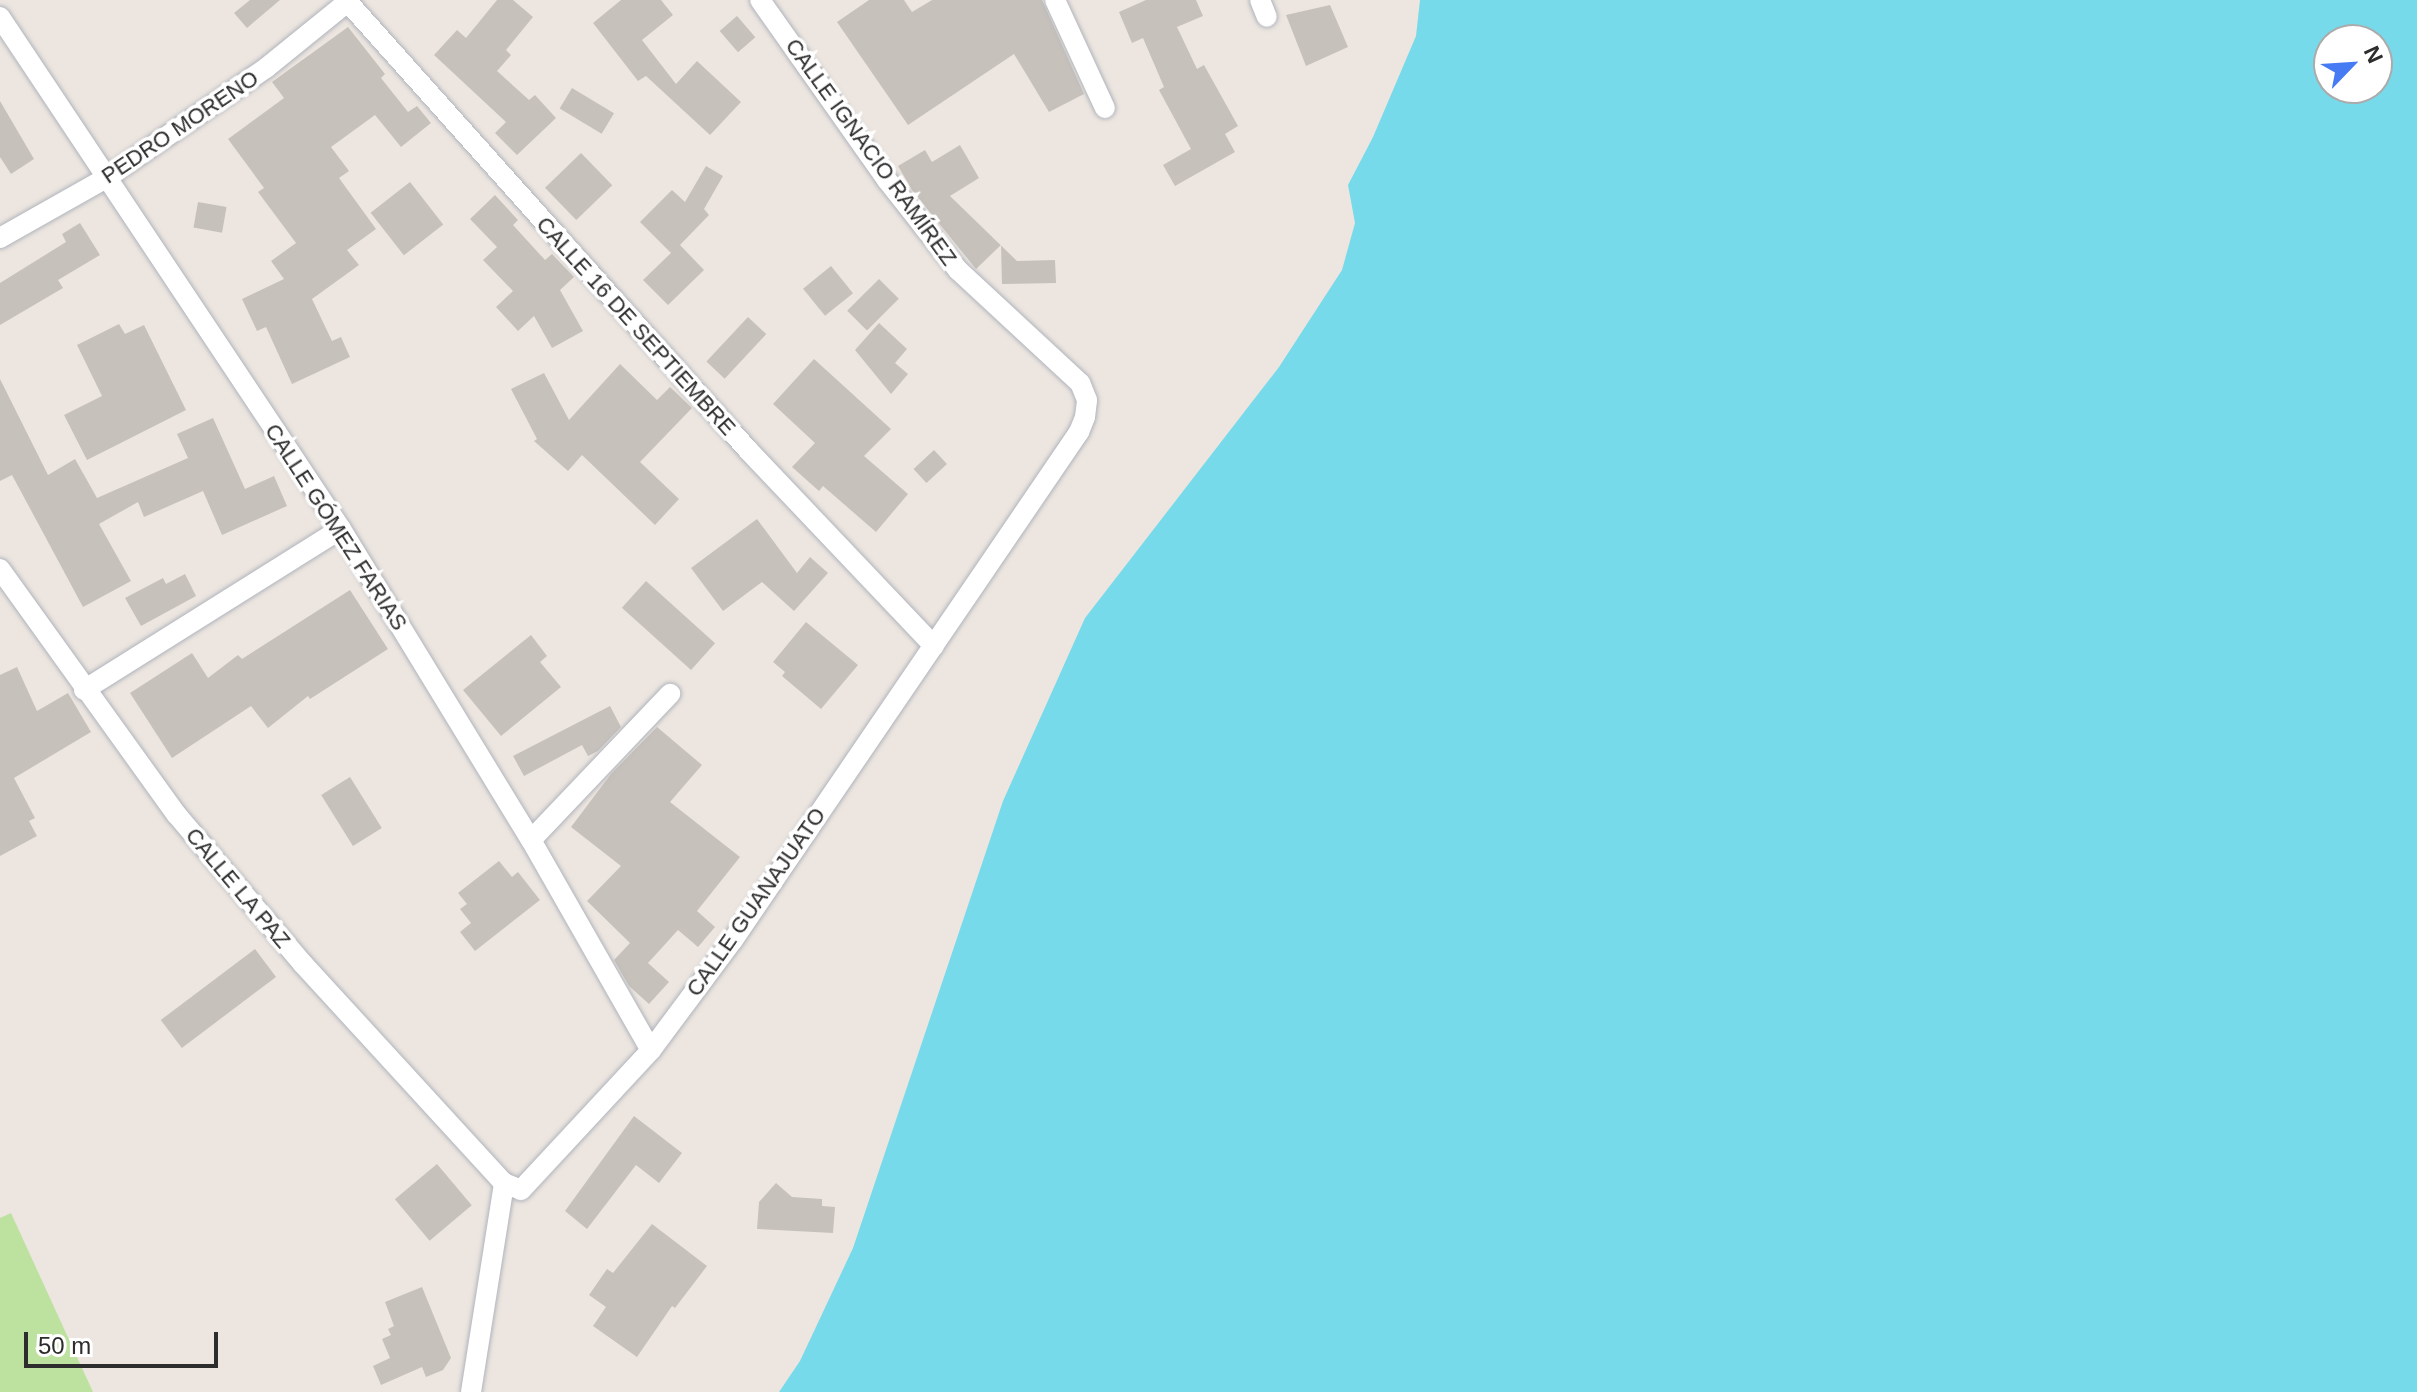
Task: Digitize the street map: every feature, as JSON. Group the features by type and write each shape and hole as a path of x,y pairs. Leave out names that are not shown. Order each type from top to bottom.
{"street":[{"name":"CALLE IGNACIO RAMÍREZ","path":"760,0 923,229 958,270 1080,383 1087,400"},
{"path":"1055,0 1105,108"},
{"name":"PEDRO MORENO","path":"0,238 106,178 266,68 348,1"},
{"name":"CALLE 16 DE SEPTIEMBRE","path":"348,1 738,439 934,646"},
{"name":"CALLE GÓMEZ FARIAS","path":"0,17 341,529 531,840 651,1050"},
{"name":"CALLE GUANAJUATO","path":"504,1183 521,1190 651,1050 733,940 1079,432 1087,400"},
{"path":"84,690 341,529"},
{"name":"CALLE LA PAZ","path":"0,569 84,690 177,815 303,964 504,1183"},
{"path":"531,840 670,694"},
{"path":"471,1392 504,1183"}],"green space":[{"path":"11,1213 93,1392 0,1392 0,1218"}],"water":[{"path":"1420,0 2417,0 2417,1392 779,1392 800,1361 853,1248 1003,801 1085,618 1279,367 1342,270 1355,223 1348,185 1373,137 1416,36"}],"building":[{"path":"250,0 280,0 247,28 234,13"},
{"path":"497,0 513,0 533,17 506,50 511,55 497,71 529,100 535,95 556,118 517,155 495,133 506,122 434,55 457,30 466,38"},
{"path":"621,0 661,0 673,15 642,40 676,84 697,61 741,102 710,135 646,76 638,81 593,23"},
{"path":"869,0 904,0 912,12 932,0 1042,0 1084,94 1049,112 1014,54 908,125 837,22"},
{"path":"1146,0 1196,0 1203,16 1177,27 1197,69 1204,65 1238,126 1225,134 1235,152 1175,186 1163,165 1191,149 1159,90 1164,87 1143,38 1132,43 1119,12"},
{"path":"1330,5 1348,47 1306,66 1286,15"},
{"path":"737,16 755,37 738,52 720,31"},
{"path":"348,27 385,74 381,78 408,112 417,106 431,123 401,147 375,115 331,147 349,171 339,178 376,229 347,250 359,265 312,299 332,341 341,337 350,357 292,384 266,327 257,331 242,299 284,279 271,261 296,243 258,192 264,188 228,139 284,98 272,82"},
{"path":"572,88 614,113 602,134 560,109"},
{"path":"0,101 34,159 11,174 0,157"},
{"path":"960,145 979,178 950,196 1001,245 976,269 912,190 898,166 925,150 932,162"},
{"path":"581,153 612,185 576,220 545,188"},
{"path":"706,166 723,176 704,209 709,215 680,245 704,270 668,305 643,280 671,253 640,222 672,190 685,202"},
{"path":"410,182 443,225 404,255 371,213"},
{"path":"495,195 518,220 513,225 545,260 552,254 574,277 560,290 583,331 552,348 534,316 518,331 496,307 513,291 483,260 497,247 470,219"},
{"path":"198,202 227,207 222,233 193,228"},
{"path":"80,223 100,255 58,280 63,288 0,325 0,283 66,242 62,234"},
{"path":"1001,245 1017,261 1055,260 1056,283 1002,284"},
{"path":"831,266 853,293 825,316 803,289"},
{"path":"879,279 899,299 867,331 847,311"},
{"path":"748,317 766,334 725,379 706,362"},
{"path":"879,323 907,349 895,363 908,374 891,394 855,350"},
{"path":"119,324 125,334 144,325 186,410 87,460 64,415 102,396 77,345"},
{"path":"814,359 891,429 864,456 908,494 876,532 823,486 819,491 792,467 815,443 773,404"},
{"path":"620,364 657,400 670,387 692,408 640,462 679,499 655,525 582,455 568,471 534,441 537,439 511,389 544,373 569,420"},
{"path":"0,379 48,475 75,459 97,498 188,458 177,434 213,418 245,489 274,476 287,506 222,535 203,491 144,517 138,502 99,524 131,581 83,607 12,475 0,481"},
{"path":"934,450 947,464 926,483 914,469"},
{"path":"757,519 797,573 810,557 828,573 794,611 762,582 723,611 691,568"},
{"path":"185,574 196,596 141,626 125,598 163,578 166,584"},
{"path":"646,581 715,643 691,670 622,608"},
{"path":"350,590 388,649 310,699 308,696 268,728 251,706 172,758 130,693 192,653 208,678 238,655 242,659"},
{"path":"806,622 858,665 821,709 782,676 785,672 773,662"},
{"path":"531,635 547,656 540,662 561,687 501,736 463,690"},
{"path":"17,667 37,711 68,693 91,732 14,778 35,818 29,821 37,836 0,856 0,675"},
{"path":"610,706 621,727 598,751 588,756 582,745 524,776 513,756"},
{"path":"657,727 702,765 670,802 740,857 697,911 715,927 698,947 678,930 648,963 669,982 649,1004 629,986 614,960 630,943 587,901 621,866 571,827 611,774"},
{"path":"350,777 382,828 353,846 321,795"},
{"path":"499,861 512,877 518,872 540,900 475,951 460,932 471,923 460,909 467,904 458,893"},
{"path":"255,949 276,977 182,1048 161,1020"},
{"path":"634,1116 682,1153 659,1183 636,1165 587,1229 565,1211"},
{"path":"437,1164 472,1205 430,1241 395,1199"},
{"path":"776,1183 792,1197 822,1199 822,1206 835,1207 833,1233 757,1229 759,1202"},
{"path":"652,1224 707,1266 675,1308 672,1306 637,1357 593,1326 606,1307 589,1295 607,1269 613,1273"},
{"path":"422,1287 451,1358 443,1370 426,1377 422,1367 381,1385 373,1366 390,1358 382,1339 391,1335 388,1329 394,1326 385,1302"}]}
